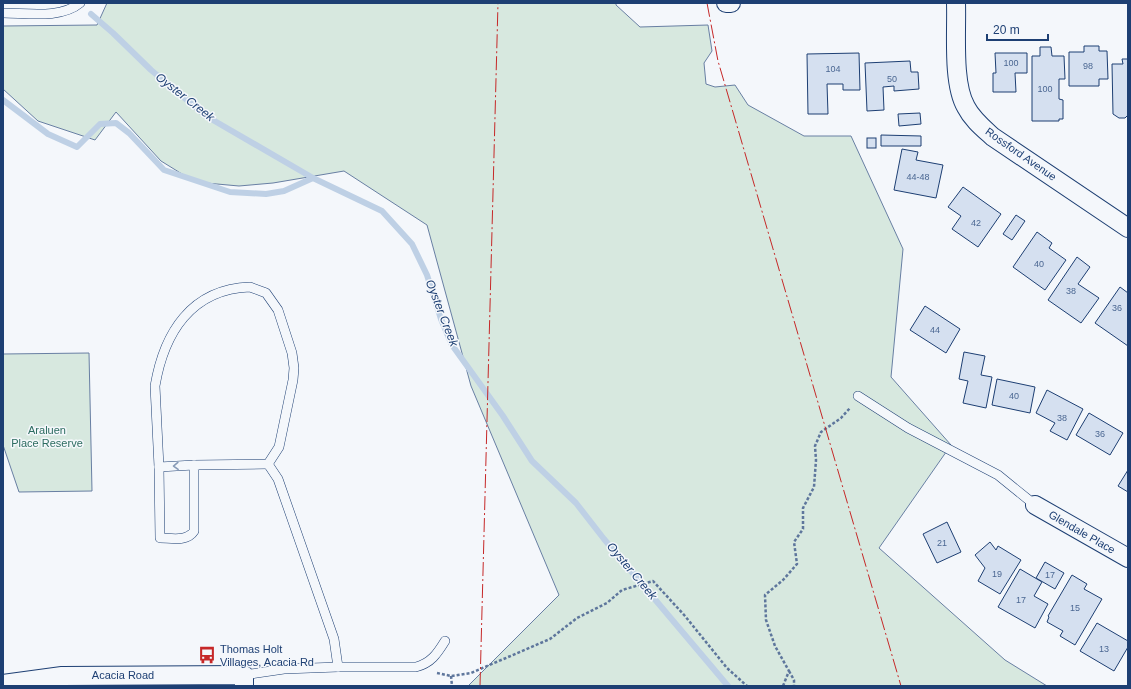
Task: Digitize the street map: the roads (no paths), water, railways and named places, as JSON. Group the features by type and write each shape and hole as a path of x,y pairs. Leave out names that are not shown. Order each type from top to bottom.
{"street":[{"path":"726,3 731,3"},
{"name":"Rossford Avenue","path":"956,3 957,68 959,88 966,107 978,124 993,137 1128,228"},
{"name":"Glendale Place","path":"1035,505 1128,558"},
{"name":"Acacia Road","path":"3,684 62,676 244,680"}],"lane":[{"path":"3,13 56,14 66,11 80,3"},
{"path":"194,465 194,531 187,538 160,538 159,467 155,386 157,374 169,338 195,306 204,299 216,293 250,287 266,293 278,310 292,353 294,368 293,380 279,447 268,464"},
{"path":"858,396 908,428 998,475 1035,505"},
{"path":"159,467 268,464"},
{"path":"268,464 278,479 332,632 338,657 338,667"},
{"path":"244,680 284,669 416,667 424,665 433,659 445,641"}],"waterway":[{"name":"Oyster Creek","path":"91,14 151,70 206,116 313,178 382,211 412,244 427,275 441,319 452,345 503,416 532,461 576,503 604,539 728,686"},
{"path":"3,100 48,134 77,147 100,124 116,123 129,133 164,170 230,192 266,194 284,191 313,178"}],"place":[{"name":"Thomas Holt Villages, Acacia Rd","path":"207,655"}],"park label":[{"name":"Araluen Place Reserve","path":"47,436"}]}
